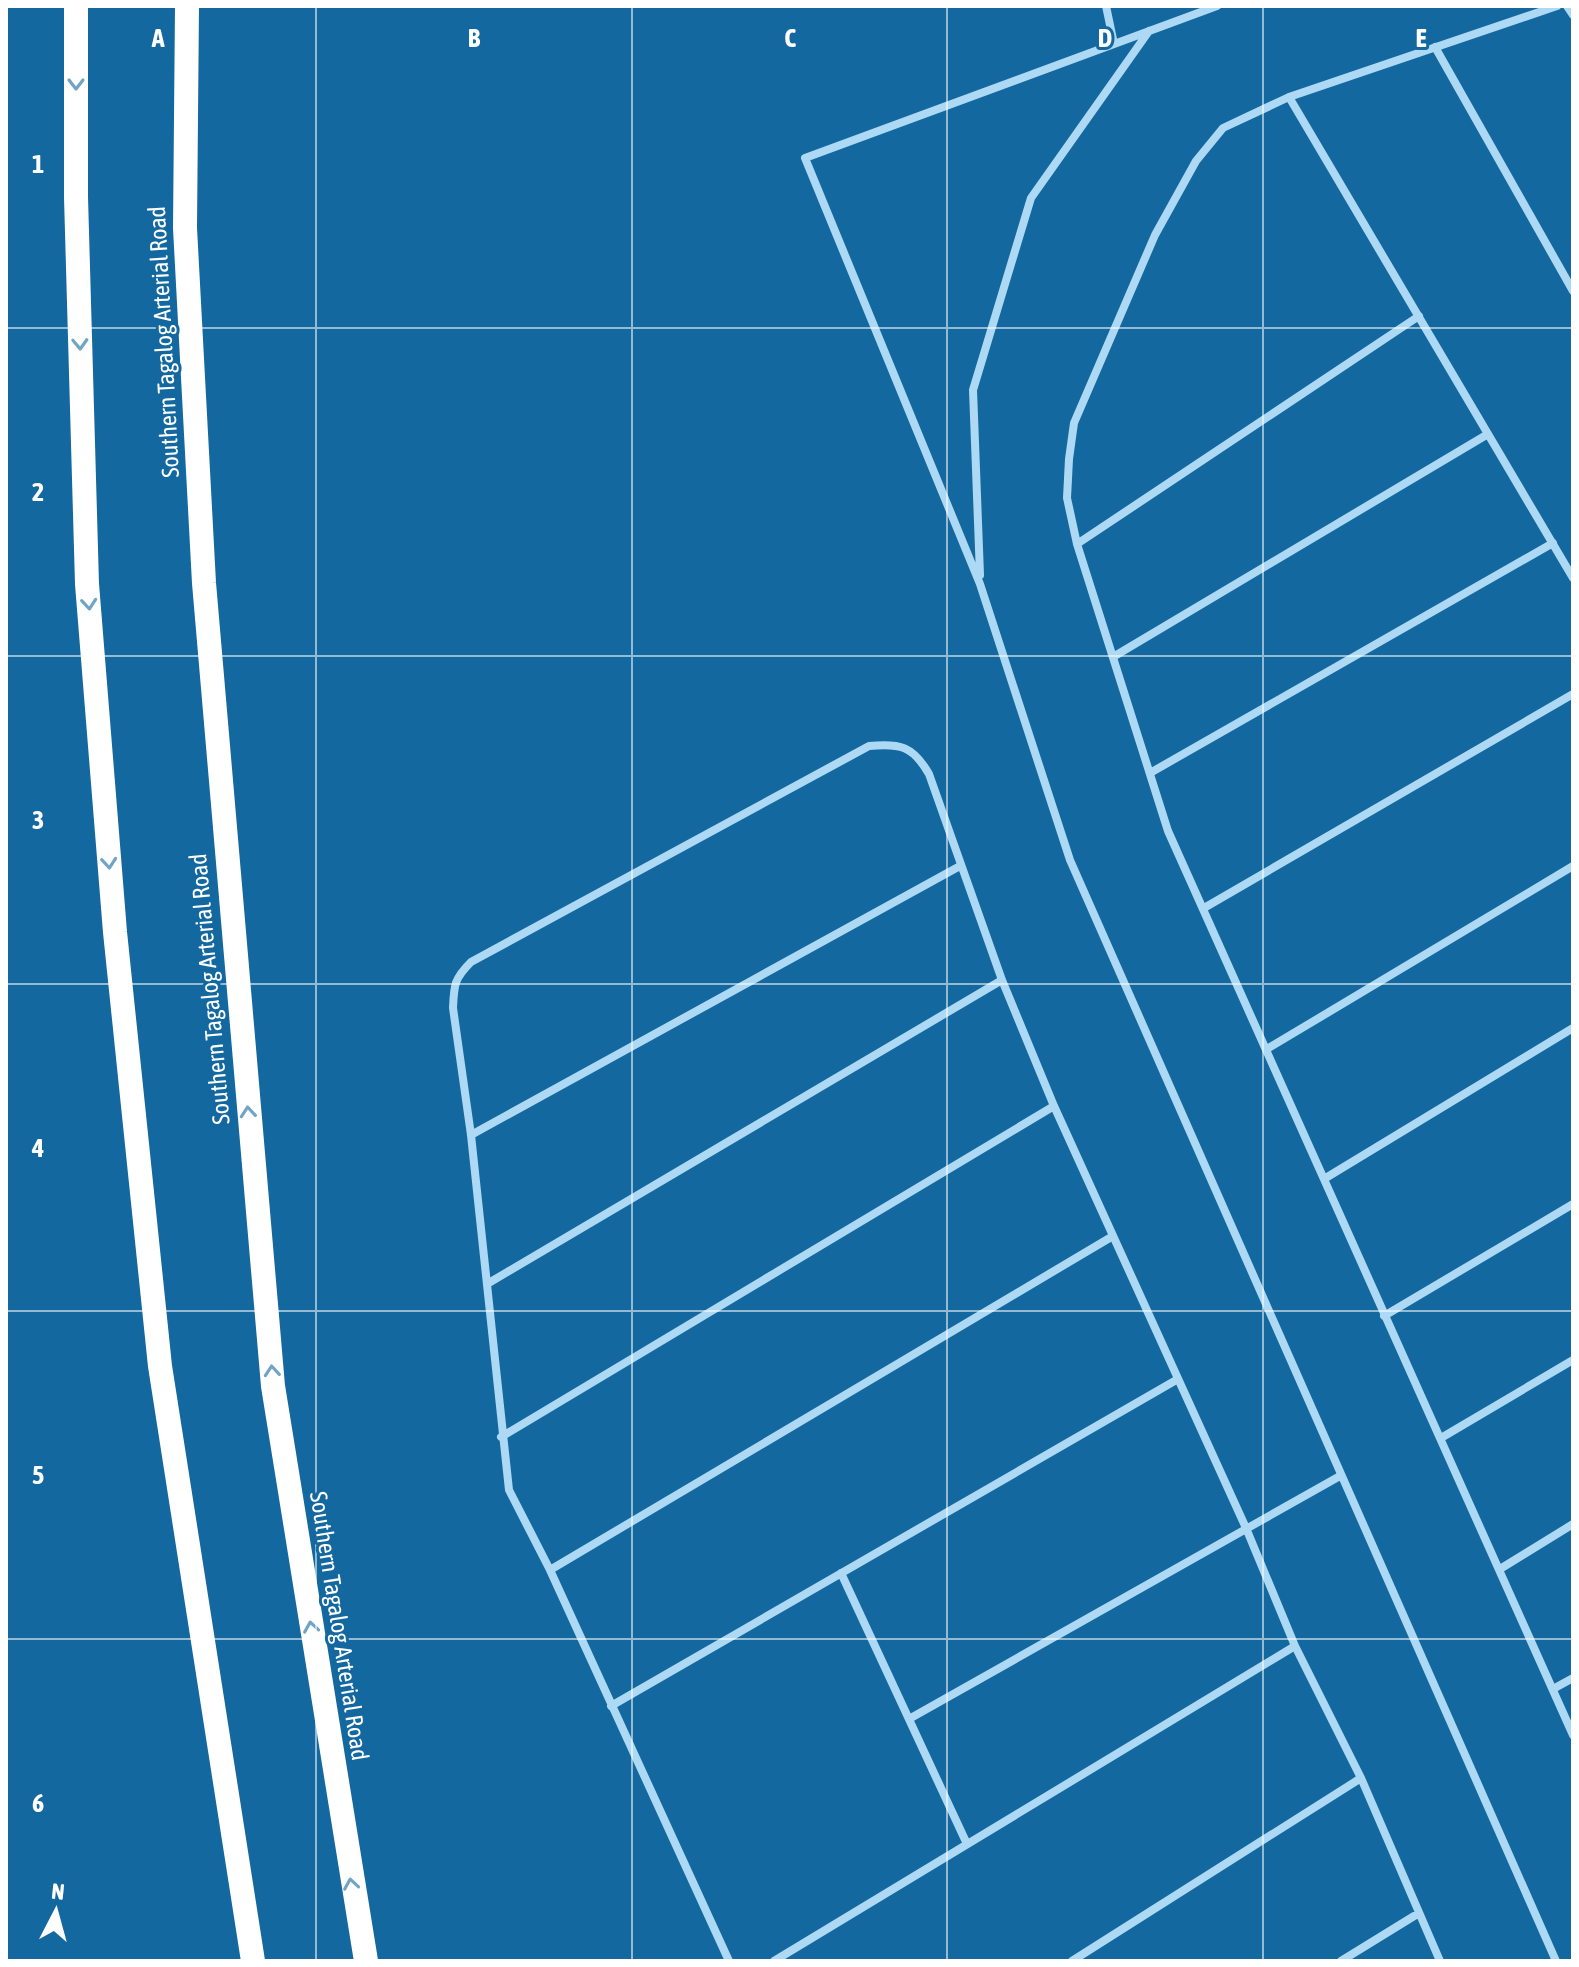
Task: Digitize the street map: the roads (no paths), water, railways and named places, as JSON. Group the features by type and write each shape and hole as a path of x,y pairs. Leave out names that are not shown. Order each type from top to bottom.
{"highway":[{"path":"76,6 76,197 87,584 115,932 160,1366 253,1961"},
{"name":"Southern Tagalog Arterial Road","path":"187,6 185,228 204,583 273,1386 366,1961"}],"street":[{"path":"1106,6 1114,44"},
{"path":"1217,6 805,158 980,584 1070,860 1556,1961"},
{"path":"1557,6 1289,97 1223,128 1196,161 1155,235 1074,423 1067,498 1077,544 1168,831 1573,1735"},
{"path":"1567,6 1573,15"},
{"path":"980,584 973,390 1031,198 1150,31"},
{"path":"1435,47 1573,291"},
{"path":"1289,97 1573,578"},
{"path":"1077,544 1419,316"},
{"path":"1113,657 1488,434"},
{"path":"1150,773 1553,543"},
{"path":"1204,908 1573,694"},
{"path":"729,1961 550,1570 509,1490 471,1135 453,1008 457,976 471,962 869,746 886,744 906,748 919,757 929,774 1002,980 1054,1106 1246,1528 1295,1646 1361,1778 1440,1961"},
{"path":"471,1135 960,866"},
{"path":"1267,1049 1573,866"},
{"path":"487,1284 1002,980"},
{"path":"1324,1179 1573,1028"},
{"path":"501,1437 1054,1106"},
{"path":"1384,1316 1573,1204"},
{"path":"550,1570 1113,1236"},
{"path":"1441,1438 1573,1360"},
{"path":"611,1706 1178,1379"},
{"path":"909,1719 1340,1476"},
{"path":"1500,1569 1573,1524"},
{"path":"841,1573 967,1844"},
{"path":"774,1961 1295,1646"},
{"path":"1553,1689 1573,1678"},
{"path":"1072,1961 1361,1778"},
{"path":"1341,1961 1419,1913"}]}
